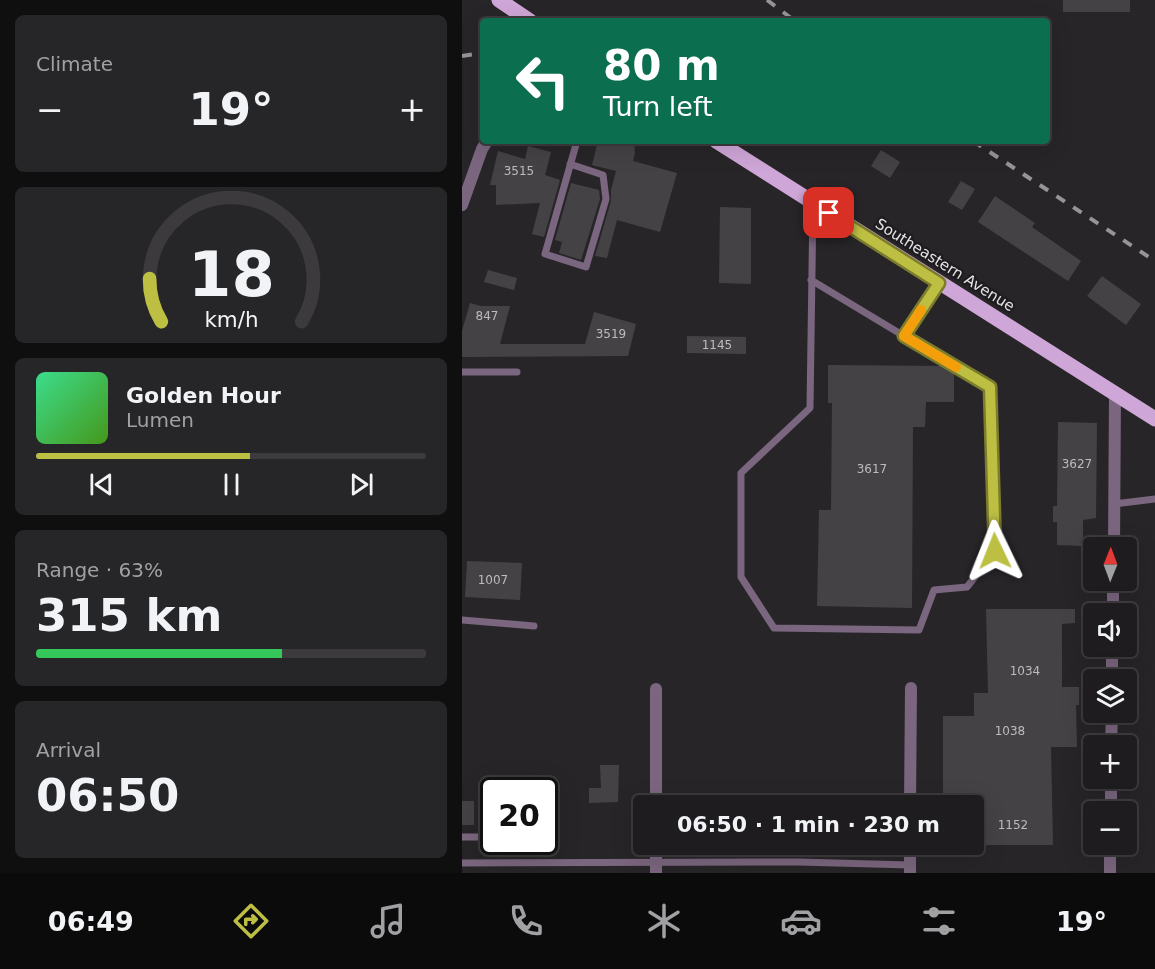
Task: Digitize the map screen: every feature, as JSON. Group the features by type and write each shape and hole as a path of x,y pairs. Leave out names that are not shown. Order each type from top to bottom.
{"main road":[{"path":"499,0 526,18"},
{"name":"Southeastern Avenue","path":"721,144 1155,419"}],"street":[{"path":"462,205 485,144"},
{"path":"1114,537 1115,394"},
{"path":"910,795 911,688"},
{"path":"656,689 656,795"},
{"path":"1110,855 1110,873"}],"lane":[{"path":"570,164 603,175 605,186 606,199 586,267 545,254 570,164 576,144"},
{"path":"811,280 990,387 995,551 967,587 934,590 920,630 774,628 741,577 741,473 810,408 811,280 813,202"},
{"path":"904,336 939,283"},
{"path":"462,372 517,372"},
{"path":"1114,504 1155,499"},
{"path":"462,620 534,626"},
{"path":"462,837 480,837"},
{"path":"462,863 656,868 788,862 910,869"}],"building":[{"path":"1063,0 1130,0 1130,12 1063,12"},
{"path":"597,144 634,144 633,161 677,173 660,232 617,220 607,258 595,256 611,201 611,190 616,171 592,165"},
{"path":"528,146 551,152 545,175 560,180 544,237 532,234 540,203 496,205 496,185 490,185 498,151 525,159"},
{"path":"881,150 900,162 890,178 871,166"},
{"path":"961,181 975,189 962,210 948,202"},
{"path":"571,183 599,190 600,199 581,260 559,253 562,242 555,240"},
{"path":"995,196 1035,223 1032,227 1081,261 1068,281 978,222"},
{"path":"720,207 751,208 751,284 719,283"},
{"path":"488,270 517,278 514,290 484,282"},
{"path":"1102,276 1141,304 1126,325 1087,296"},
{"path":"470,303 481,306 510,306 500,344 585,344 594,312 636,324 628,356 462,357 462,331"},
{"path":"687,336 746,337 746,354 687,353"},
{"path":"828,365 944,366 954,372 954,402 926,402 925,427 913,427 912,608 817,606 819,510 831,510 832,403 828,403"},
{"path":"1058,422 1097,423 1096,518 1083,520 1083,546 1057,545 1057,522 1053,522 1053,506 1057,506"},
{"path":"467,561 522,563 520,600 465,597"},
{"path":"986,609 1075,609 1075,623 1062,624 1062,687 1079,687 1079,705 1076,705 1077,747 1051,747 1053,845 984,845 984,795 943,795 943,716 974,716 974,693 988,693"},
{"path":"600,765 619,765 618,802 589,803 589,788 601,788"},
{"path":"462,801 474,801 474,825 462,825"},
{"path":"719,855 772,855 772,856"}],"railway":[{"path":"767,0 791,18"},
{"path":"462,56 480,53"},
{"path":"978,144 1155,261"}],"slow traffic":[{"path":"921,310 904,336 956,367"}],"route":[{"path":"829,213 939,283 904,336 990,387 995,551"}]}
